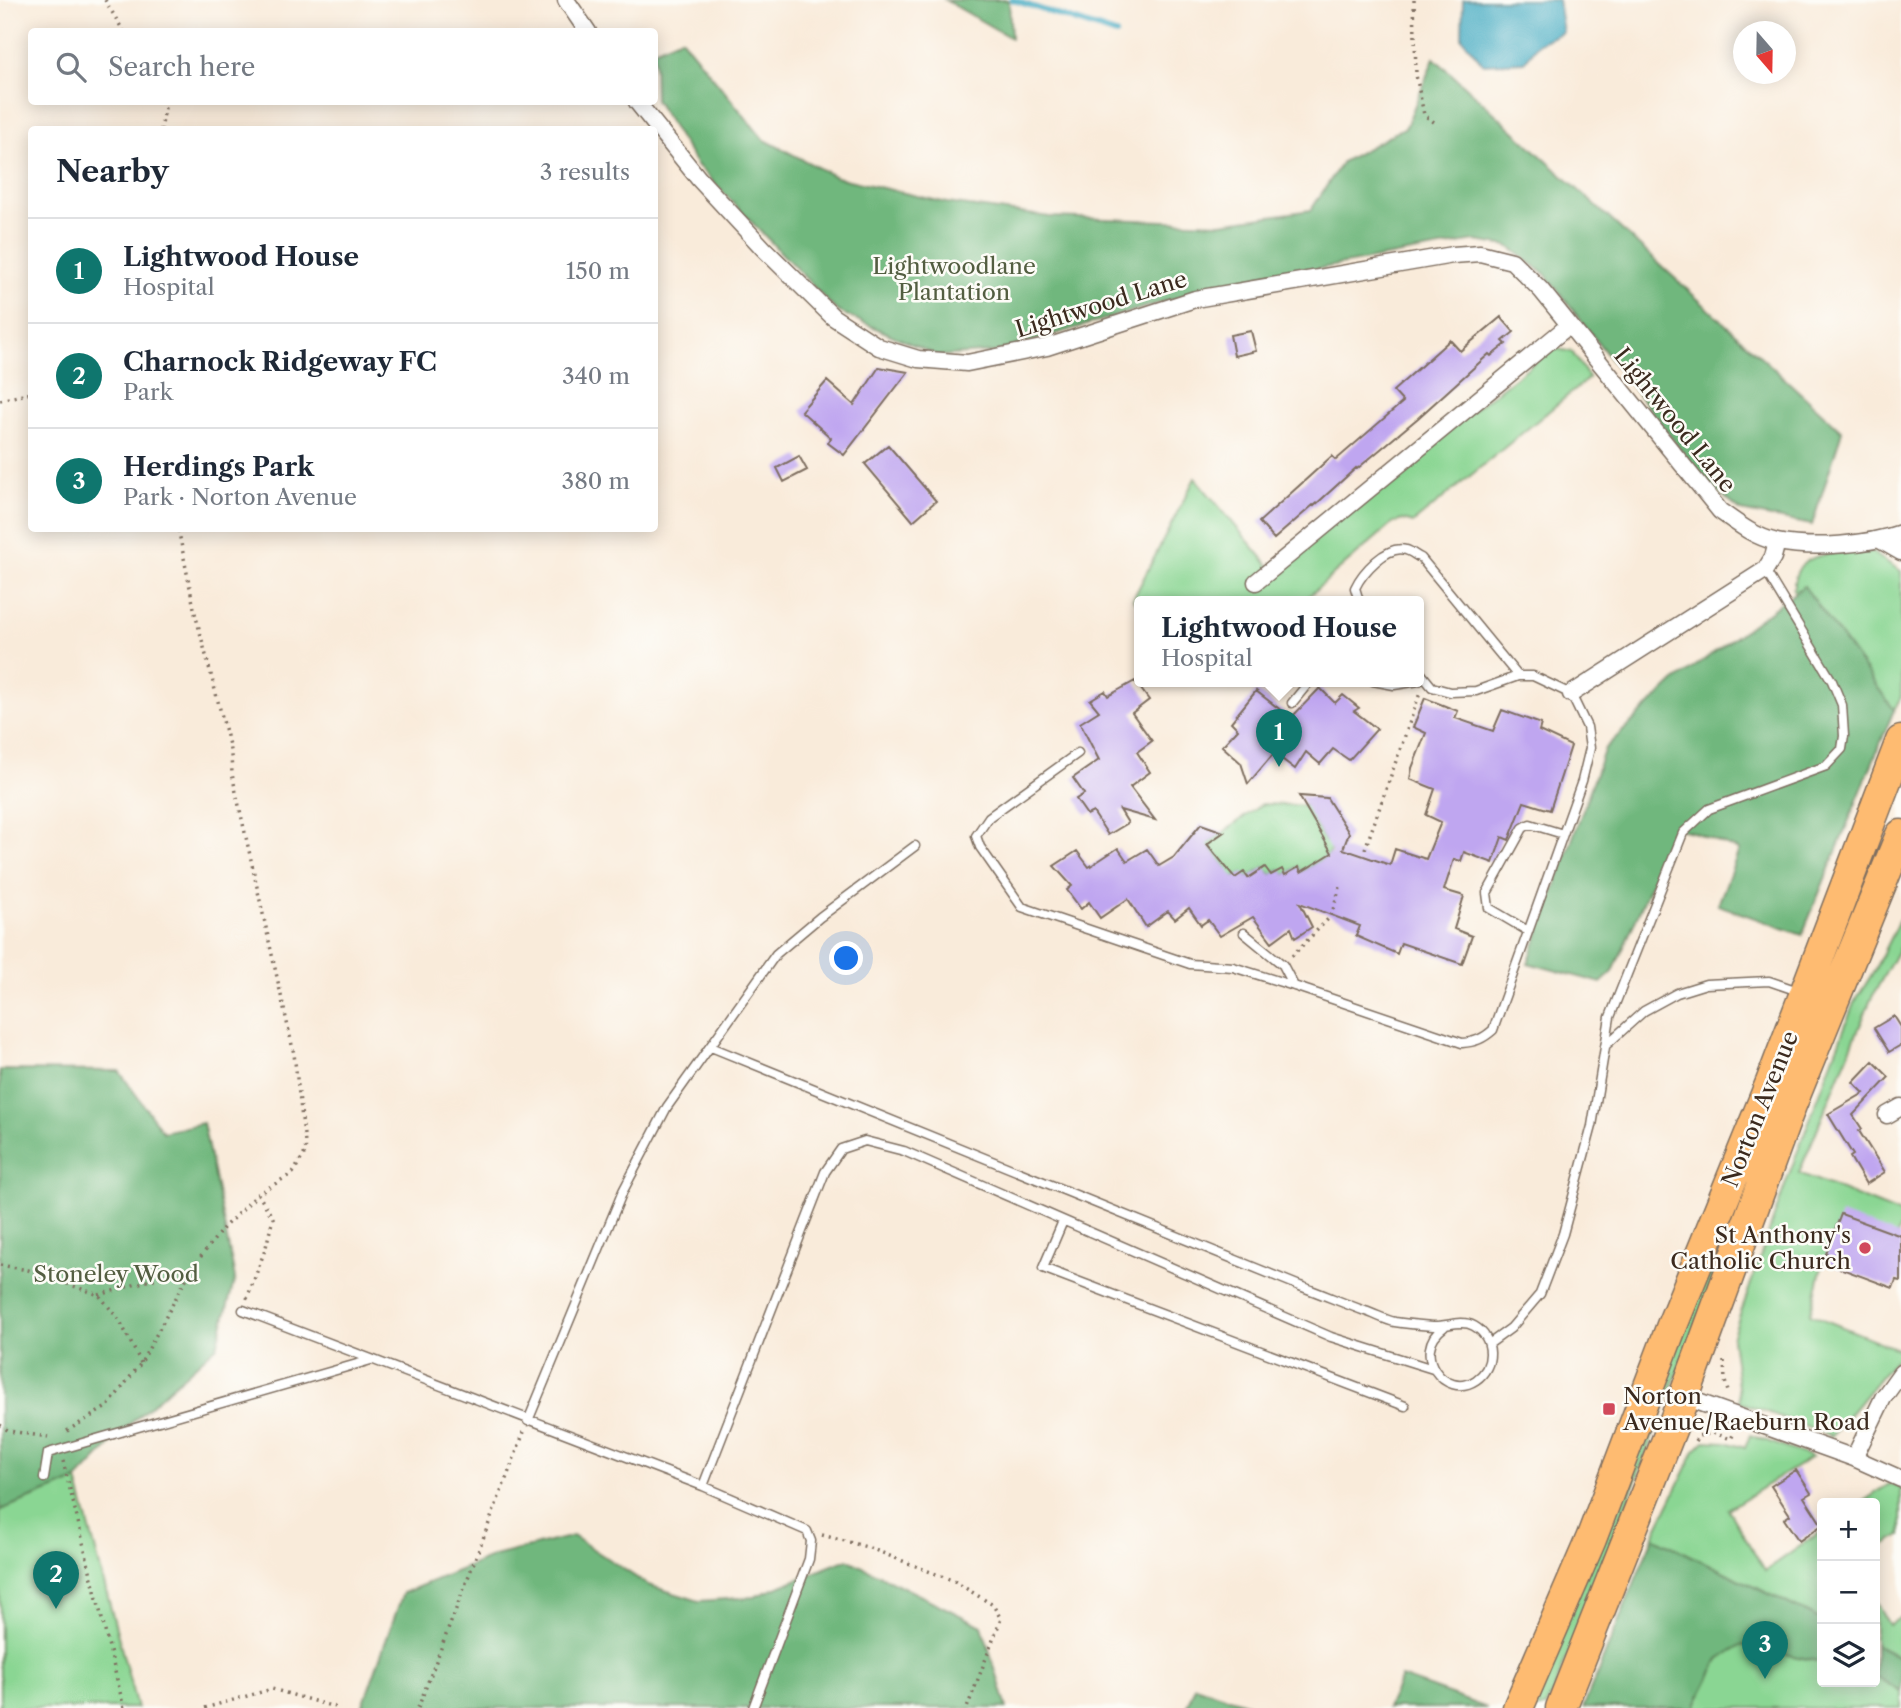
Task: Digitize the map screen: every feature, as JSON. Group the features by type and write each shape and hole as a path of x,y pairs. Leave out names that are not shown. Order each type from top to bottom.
{"highway":[{"name":"Norton Avenue","path":"1518,1708 1591,1539 1671,1328 1805,994 1901,741"},
{"name":"Norton Avenue","path":"1561,1708 1684,1397 1791,1105 1901,835"}],"street":[{"path":"566,0 585,28"},
{"name":"Lightwood Lane","path":"639,105 656,126"},
{"name":"Lightwood Lane","path":"658,128 699,179 832,317 879,347 918,359 967,363 1047,347 1195,299 1454,255 1480,253 1512,261 1541,290 1720,512 1749,532 1777,542 1819,545 1880,540 1901,533"},
{"path":"1256,582 1568,326"},
{"path":"1880,540 1901,552"},
{"path":"1571,694 1765,570 1773,557 1777,542"},
{"path":"1854,1458 1883,1398 1901,1373"},
{"path":"1684,1397 1854,1458 1901,1479"}],"lane":[{"path":"1357,596 1355,588 1370,566 1394,550 1405,549 1420,558 1518,676"},
{"path":"1489,1344 1511,1328 1539,1294 1563,1234 1592,1126 1609,1017 1683,833 1709,809 1826,766 1842,749 1842,705 1832,681 1765,570"},
{"path":"1079,753 989,817 976,836 980,847 1022,907 1190,964 1233,967 1462,1044 1472,1042 1493,1030 1582,781 1590,748 1587,727 1571,694 1534,676 1518,676 1476,691 1450,692 1432,687 1424,681"},
{"path":"1292,703 1305,687"},
{"path":"1528,931 1489,908 1487,892 1522,828 1530,824 1563,834"},
{"path":"528,1421 623,1191 667,1107 776,954 820,917 915,846"},
{"path":"1244,933 1283,965 1294,986"},
{"path":"1605,1046 1644,1011 1677,993 1706,984 1769,981 1805,994"},
{"path":"703,1486 825,1172 841,1149 865,1141 904,1152 1331,1337 1433,1369 1446,1381 1460,1384 1471,1382 1484,1373 1490,1355 1489,1344 1474,1326 1464,1323 1444,1327 1394,1322 711,1047"},
{"path":"1063,1221 1043,1268 1405,1406"},
{"path":"243,1310 703,1486 807,1531 811,1541 809,1559 753,1708"},
{"path":"1433,1369 1430,1350 1433,1339 1444,1327"},
{"path":"44,1478 48,1453 371,1360"}],"path":[{"path":"105,0 122,28"},
{"path":"1414,0 1416,75 1424,115 1434,122"},
{"path":"162,126 165,105"},
{"path":"0,400 28,394"},
{"path":"0,1425 9,1431 56,1438 108,1406 141,1363 192,1268 224,1227 258,1194 293,1173 306,1151 294,1054 232,774 227,736 195,613 179,532"},
{"path":"1365,849 1417,687"},
{"path":"1283,965 1331,916 1341,884"},
{"path":"243,1310 266,1247 273,1217 258,1194"},
{"path":"0,1265 28,1270 99,1295 120,1321 141,1363"},
{"path":"99,1295 192,1268"},
{"path":"418,1708 528,1421"},
{"path":"56,1438 124,1708"},
{"path":"807,1531 867,1547 954,1581 993,1605 1001,1619 967,1708"},
{"path":"205,1708 272,1689 338,1708"}],"green space":[{"path":"945,0 1009,0 1011,38"},
{"name":"Lightwoodlane Plantation","path":"681,38 763,139 836,177 947,203 1050,217 1221,223 1311,210 1342,162 1406,127 1434,58 1842,431 1812,525 1741,511 1705,481 1545,274 1508,246 1475,241 1209,288 996,352 938,356 837,311 697,165 658,105 658,48"},
{"path":"1553,348 1572,352 1589,378 1413,523 1403,520 1393,523 1309,596 1135,596 1195,478 1270,567"},
{"path":"1871,552 1901,571 1901,697 1894,710 1804,587 1794,593 1795,578 1800,568 1808,561 1832,554"},
{"path":"1804,586 1894,710 1802,935 1718,905 1739,850 1675,828 1613,972 1601,983 1528,963 1605,748 1674,682"},
{"path":"1262,804 1321,806 1314,822 1325,841 1335,832 1329,855 1301,872 1298,867 1285,875 1281,869 1271,875 1264,867 1248,878 1243,873 1222,885 1227,869 1210,847 1188,861 1201,840 1210,842"},
{"path":"1869,846 1881,850 1556,1685 1546,1708 1533,1708"},
{"path":"1901,916 1901,945 1871,999 1799,1173 1901,1214 1897,1235 1823,1262 1810,1314 1897,1349 1901,1346 1901,1352 1832,1436 1740,1402 1732,1338 1788,1177 1854,1003 1874,971"},
{"name":"Stoneley Wood","path":"0,1070 119,1071 163,1132 203,1123 235,1278 217,1346 130,1424 77,1480 0,1510"},
{"path":"1750,1435 1812,1457 1728,1509 1765,1571 1817,1535 1817,1618 1653,1537 1695,1451 1705,1441 1726,1442 1745,1448"},
{"path":"77,1480 137,1708 0,1708 0,1510"},
{"path":"1889,1484 1901,1488 1901,1535 1880,1547 1880,1498 1868,1498"},
{"path":"573,1536 648,1585 699,1601 754,1597 847,1559 982,1626 1007,1708 362,1708 403,1593 494,1556"},
{"path":"1653,1537 1817,1618 1817,1661 1741,1645 1719,1659 1694,1708 1583,1708"},
{"path":"1880,1609 1889,1625 1901,1617 1901,1658 1880,1648"},
{"path":"1741,1645 1817,1661 1817,1687 1880,1687 1880,1679 1901,1692 1901,1708 1694,1708 1719,1659"},
{"path":"1880,1648 1901,1658 1901,1692 1880,1679"},
{"path":"1401,1677 1487,1708 1387,1708"},
{"path":"1195,1686 1259,1708 1186,1708"}],"water":[{"path":"1463,0 1558,0 1563,32 1539,43 1524,62 1483,64 1462,38"}],"building":[{"path":"1501,317 1514,332 1503,341 1506,344 1491,356 1489,354 1418,418 1274,539 1259,522 1332,456 1336,460 1403,402 1393,391 1450,340 1460,351"},
{"path":"1251,331 1256,351 1234,356 1230,335"},
{"path":"879,367 908,372 844,455 828,443 831,438 801,411 827,381 854,405"},
{"path":"888,445 936,501 913,521 865,464"},
{"path":"799,456 807,470 784,482 777,468"},
{"path":"1134,682 1134,687 1139,687 1149,700 1132,713 1152,741 1137,752 1150,772 1130,787 1155,820 1120,810 1128,823 1108,835 1093,812 1087,815 1076,799 1084,794 1073,778 1099,760 1080,723 1099,711 1090,700 1105,691 1108,696"},
{"path":"1320,688 1335,703 1343,695 1359,708 1354,711 1377,729 1349,760 1333,749 1320,764 1306,752 1295,769 1274,753 1248,784 1241,763 1222,746 1238,729 1231,722 1256,691 1291,718"},
{"path":"1425,698 1458,711 1455,718 1493,731 1502,710 1541,724 1539,731 1571,746 1550,810 1524,802 1509,840 1502,837 1493,863 1464,852 1461,861 1454,859 1444,890 1464,896 1454,929 1472,936 1462,964 1401,943 1397,954 1356,936 1360,926 1300,903 1312,927 1295,938 1291,928 1272,942 1253,917 1220,936 1208,920 1201,925 1189,908 1175,919 1168,911 1146,927 1128,899 1100,918 1089,902 1081,909 1067,890 1072,886 1054,866 1077,851 1089,867 1118,848 1127,861 1147,849 1159,866 1174,857 1201,824 1224,832 1207,844 1235,878 1244,872 1248,878 1265,867 1271,875 1282,869 1285,875 1299,867 1301,872 1332,853 1299,796 1327,798 1349,833 1343,849 1390,865 1395,849 1426,859 1441,822 1426,815 1435,789 1410,779 1426,733 1413,727"},
{"path":"1894,1016 1901,1027 1901,1045 1889,1052 1874,1028"},
{"path":"1873,1061 1889,1077 1853,1115 1862,1129 1859,1131 1885,1172 1866,1184 1850,1157 1853,1155 1828,1114 1864,1093 1853,1082"},
{"name":"St Anthony's Catholic Church","path":"1841,1214 1901,1236 1901,1281 1896,1280 1893,1288 1823,1262"},
{"path":"1796,1470 1811,1493 1804,1497 1817,1517 1817,1528 1799,1541 1784,1519 1790,1515 1771,1486"}],"waterway":[{"path":"1013,0 1116,34"}],"place":[{"name":"Lightwood House","path":"1279,767"},
{"name":"St Anthony's Catholic Church","path":"1865,1248"},
{"name":"Norton Avenue/Raeburn Road","path":"1609,1409"},
{"name":"Charnock Ridgeway FC","path":"56,1609"},
{"name":"Herdings Park","path":"1765,1679"}]}
